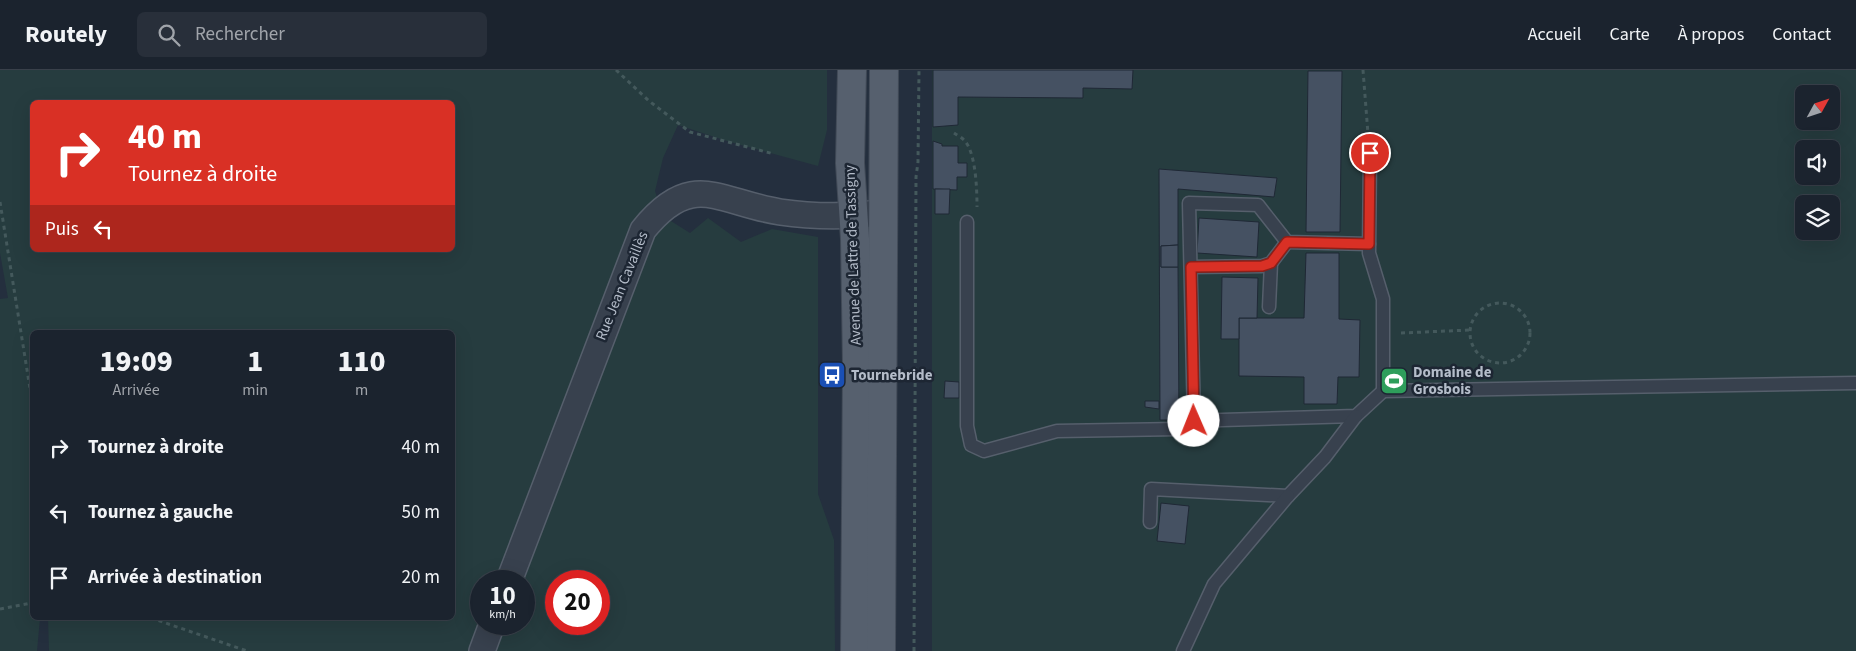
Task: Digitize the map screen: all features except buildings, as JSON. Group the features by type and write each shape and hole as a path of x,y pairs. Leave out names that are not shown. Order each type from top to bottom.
{"main road":[{"name":"Avenue de Lattre de Tassigny","path":"852,70 850,163 854,216 857,365 855,651"},
{"path":"881,651 884,70"}],"street":[{"name":"Rue Jean Cavaillès","path":"513,570 642,230 654,216 666,205 697,193 724,197 777,212 816,217 882,213"},
{"path":"482,651 488,635"}],"lane":[{"path":"1370,153 1369,253 1383,299 1383,391"},
{"path":"1194,421 1189,203 1258,205 1287,242"},
{"path":"967,223 967,426 971,445 984,450 1057,432 1179,429 1189,421 1356,416"},
{"path":"1287,242 1369,244"},
{"path":"1191,267 1262,266 1271,263 1287,242"},
{"path":"1269,307 1271,263"},
{"path":"1184,651 1214,584 1288,496 1325,457 1356,416 1383,391 1856,383"},
{"path":"1150,522 1151,489 1288,496"}],"path":[{"path":"616,70 649,101 690,132 774,154"},
{"path":"914,651 916,176 918,162 919,70"},
{"path":"1363,70 1370,153"},
{"path":"954,133 965,140 975,170 977,223 967,223"},
{"path":"0,202 30,389"},
{"path":"1498,303 1518,308 1530,326 1530,336 1527,347 1517,358 1502,364 1492,362 1475,350 1470,341 1470,330 1473,320 1479,311 1498,303"},
{"path":"1383,334 1470,330"},
{"path":"0,609 30,603"},
{"path":"157,620 246,651"}],"green space":[{"path":"0,70 827,70 827,130 818,166 730,142 678,125 663,158 655,191 663,216 690,233 708,218 741,242 772,229 818,237 818,494 834,540 835,651 49,651 48,620 455,620 455,330 30,330 30,620 40,620 37,651 0,651 0,299 8,298 0,253"},
{"name":"Domaine de Grosbois","path":"932,70 1856,70 1856,651 932,651"}],"place":[{"name":"Tournebride","path":"832,375"},
{"name":"Domaine de Grosbois","path":"1394,381"}],"route":[{"path":"1194,421 1191,267 1262,266 1271,263 1287,242 1369,244 1370,153"}]}
